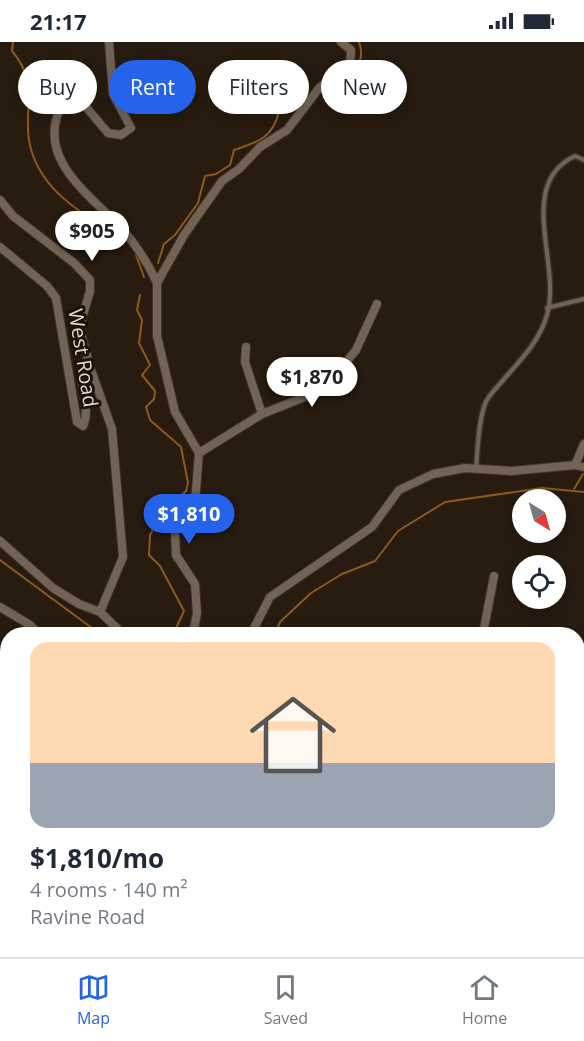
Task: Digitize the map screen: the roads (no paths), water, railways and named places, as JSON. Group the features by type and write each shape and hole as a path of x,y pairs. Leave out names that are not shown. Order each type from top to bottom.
{"street":[{"path":"109,42 113,94 131,128 121,135 108,133 80,100 70,98 62,103 55,120 56,140 61,162 75,183 122,229 148,262 157,283 157,336 175,412 199,453 195,502 175,532 176,555 195,584 197,613 194,627"},
{"path":"157,283 184,235 222,182 239,169 260,147 287,130 320,87 350,67 351,50 340,42"},
{"path":"0,200 13,216 74,263 90,280 90,291 82,318 81,333 90,367"},
{"name":"West Road","path":"0,247 47,286 56,298 76,422 83,426 87,416 80,383 81,371 85,367 90,367 112,429 123,557 100,612"},
{"path":"199,453 262,414 308,396 331,380 356,350 375,308"},
{"path":"246,347 245,362 262,414"},
{"path":"255,627 270,597 372,527 399,489 433,474 465,468 512,471 580,466 584,444"},
{"path":"0,541 53,588 79,604 100,612 116,627"},
{"path":"484,627 494,576"},
{"path":"0,607 32,627"}],"lane":[{"path":"476,468 485,404 528,353 547,314 549,267 544,190 557,167 575,156 584,160"},
{"path":"547,308 584,298"}],"waterway":[{"path":"13,42 12,51 27,79 28,130 30,147 36,162 43,176 64,199 104,227"},
{"path":"359,42 361,60"},
{"path":"158,263 164,244 175,235 198,203 205,176 216,174 230,165 234,150 263,138 273,127 278,114"},
{"path":"136,255 144,277"},
{"path":"140,295 137,310 142,320 139,343 150,365 142,375 155,391 154,399 146,407 150,420 181,447 188,483 186,491 161,515 150,535 149,555 160,566 184,611 177,627"},
{"path":"574,489 583,474"},
{"path":"278,627 280,622 311,593 342,574 375,561 398,531 445,502 542,488 584,492"},
{"path":"0,560 91,627"}]}
